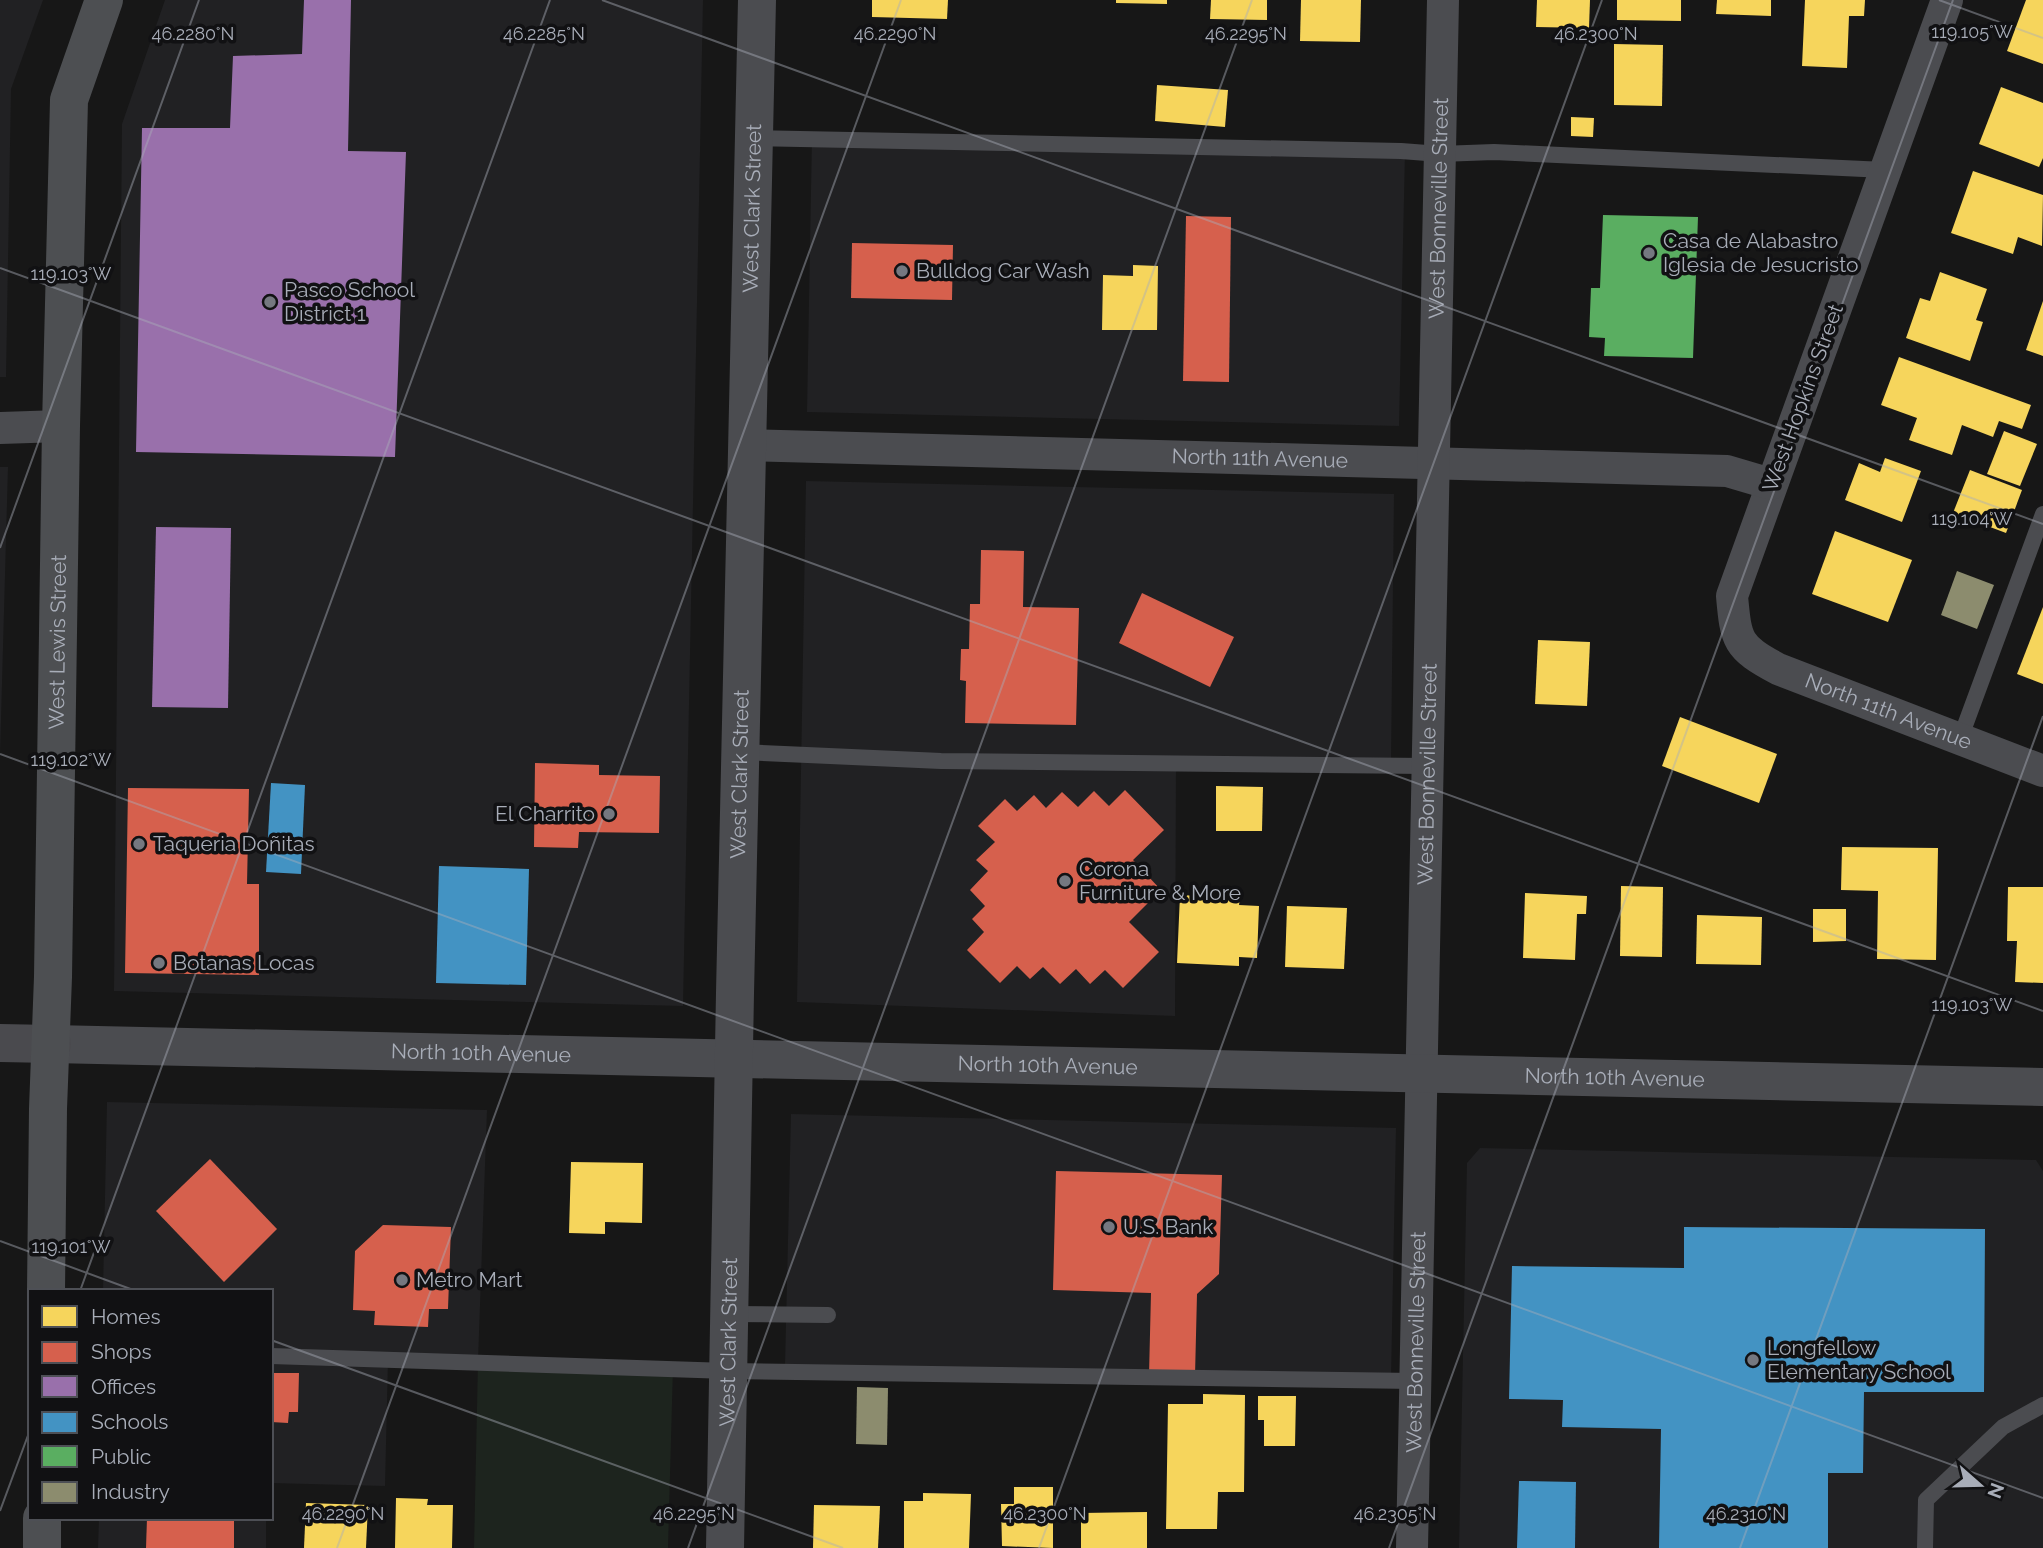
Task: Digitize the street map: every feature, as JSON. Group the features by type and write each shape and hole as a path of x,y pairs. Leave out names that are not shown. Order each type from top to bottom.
{"main road":[{"name":"West Lewis Street","path":"46,1289 69,100 104,0"},
{"path":"0,1043 51,1044"},
{"path":"42,1520 42,1548"}],"street":[{"name":"West Clark Street","path":"725,1548 757,0"},
{"name":"West Bonneville Street","path":"1412,1548 1443,0"},
{"name":"West Hopkins Street","path":"1739,641 1732,596 1947,0"},
{"path":"0,428 61,426"},
{"name":"North 11th Avenue","path":"747,444 1727,471 1771,484"},
{"name":"North 11th Avenue","path":"1739,641 1756,657 1777,669 2043,771"},
{"name":"North 10th Avenue","path":"51,1044 2043,1087"}],"lane":[{"path":"754,138 1373,150 1440,154 1493,152 1885,170"},
{"path":"1960,739 2043,514"},
{"path":"741,752 941,761 1427,766"},
{"path":"729,1314 828,1315"},
{"path":"273,1356 728,1371 1415,1381"},
{"path":"1924,1548 1926,1500 2003,1427 2043,1405"}],"shaded area":[{"path":"0,0 43,0 11,89 6,377 0,377"},
{"path":"165,0 703,0 683,1006 114,991 122,124"},
{"path":"812,136 1405,152 1399,426 807,412"},
{"path":"0,467 8,467 0,755"},
{"path":"806,481 1394,494 1391,763 1176,761 1175,1016 797,1002"},
{"path":"107,1102 487,1110 478,1361 388,1360 385,1486 273,1483 273,1289 103,1289"},
{"path":"791,1114 1396,1128 1391,1379 785,1366"},
{"name":"Longfellow Elementary School","path":"1480,1148 2036,1160 2043,1171 2043,1548 1459,1548 1467,1163"},
{"path":"478,1361 673,1367 668,1548 474,1548"},
{"path":"99,1520 266,1520 266,1548 98,1548"}],"building: Homes":[{"path":"872,0 948,0 947,19 872,17"},
{"path":"1116,0 1167,0 1167,4 1116,3"},
{"path":"1211,0 1267,0 1267,20 1210,19"},
{"path":"1301,0 1361,0 1360,42 1300,41"},
{"path":"1537,0 1590,0 1589,28 1536,27"},
{"path":"1617,0 1681,0 1681,21 1617,20"},
{"path":"1717,0 1771,0 1771,16 1716,14"},
{"path":"1805,0 1865,0 1864,16 1849,16 1847,68 1802,66"},
{"path":"2026,0 2043,0 2043,64 2007,51"},
{"path":"1614,44 1663,45 1662,106 1614,105"},
{"path":"1157,85 1228,90 1225,127 1155,121"},
{"path":"2001,87 2043,103 2043,158 2039,167 1979,144"},
{"path":"1571,117 1594,118 1593,137 1571,136"},
{"path":"1973,171 2043,195 2042,246 2018,237 2013,254 1951,233"},
{"path":"1133,265 1158,266 1157,330 1102,330 1103,275 1133,276"},
{"path":"1940,272 1987,289 1976,320 1983,322 1970,361 1906,338 1920,298 1930,301"},
{"path":"2043,301 2043,356 2026,350"},
{"path":"1899,357 2031,405 2022,429 1999,421 1993,437 1962,425 1952,455 1909,440 1917,418 1881,405"},
{"path":"2004,431 2037,444 2020,486 1987,474"},
{"path":"1885,458 1921,471 1902,522 1845,500 1859,463 1880,472"},
{"path":"1970,470 2022,490 2006,533 1953,513"},
{"path":"1835,531 1912,560 1888,622 1812,594"},
{"path":"2043,607 2043,684 2017,674"},
{"path":"1538,640 1590,642 1587,706 1535,704"},
{"path":"1680,717 1777,754 1759,803 1662,766"},
{"path":"1216,786 1263,787 1262,831 1216,831"},
{"path":"1842,847 1938,848 1936,960 1877,959 1878,891 1841,890"},
{"path":"1621,886 1663,887 1662,957 1620,956"},
{"path":"2008,887 2043,887 2043,983 2015,982 2017,941 2007,941"},
{"path":"1525,893 1587,896 1586,914 1577,914 1575,960 1523,958"},
{"path":"1180,895 1240,898 1239,905 1259,906 1257,958 1239,957 1239,966 1177,963"},
{"path":"1287,906 1347,908 1344,969 1285,967"},
{"path":"1813,909 1846,909 1846,941 1813,942"},
{"path":"1697,915 1762,917 1761,965 1696,964"},
{"path":"571,1162 643,1163 642,1223 605,1222 605,1234 569,1233"},
{"path":"1203,1394 1245,1395 1244,1492 1218,1492 1217,1529 1166,1529 1168,1404 1203,1404"},
{"path":"1258,1396 1296,1396 1295,1446 1264,1446 1264,1420 1258,1420"},
{"path":"1014,1487 1053,1487 1053,1548 1002,1546 1001,1504 1014,1504"},
{"path":"923,1493 971,1494 969,1548 904,1548 904,1501 923,1501"},
{"path":"396,1498 428,1499 427,1505 453,1505 452,1548 395,1548"},
{"path":"306,1503 368,1505 366,1548 304,1548"},
{"path":"814,1505 880,1506 878,1548 813,1548"},
{"path":"1147,1512 1147,1548 1081,1548 1081,1513"}],"building: Shops":[{"path":"1186,216 1231,217 1229,382 1183,381"},
{"name":"Bulldog Car Wash","path":"852,243 953,245 952,300 851,298"},
{"path":"981,550 1024,551 1023,607 1079,608 1076,725 965,723 966,681 960,680 961,649 969,649 970,604 980,604"},
{"path":"1142,593 1234,637 1210,687 1119,643"},
{"path":"535,763 599,765 599,775 660,776 659,833 579,832 578,848 534,847"},
{"path":"128,788 249,789 247,884 259,884 259,975 125,973"},
{"name":"Corona Furniture & More","path":"1125,790 1164,830 1133,860 1161,890 1129,922 1159,952 1123,988 1105,970 1090,984 1076,969 1060,984 1043,967 1030,979 1017,966 1000,983 967,950 984,932 972,919 985,906 970,890 988,871 976,860 995,842 978,826 1005,799 1017,811 1034,795 1046,808 1062,792 1078,807 1094,791 1109,806"},
{"path":"210,1159 277,1229 224,1282 156,1211"},
{"path":"1056,1171 1222,1175 1219,1274 1197,1294 1195,1376 1149,1375 1151,1293 1053,1290"},
{"name":"Metro Mart","path":"383,1225 451,1227 448,1309 429,1309 428,1327 374,1325 375,1311 353,1310 355,1251"},
{"path":"273,1373 299,1373 298,1412 289,1412 288,1423 273,1422"},
{"path":"147,1520 234,1520 234,1548 146,1548"}],"building: Offices":[{"name":"Pasco School District 1","path":"304,0 351,0 348,151 406,152 395,457 136,452 142,128 230,128 233,56 302,54"},
{"path":"156,527 231,528 228,708 152,707"}],"building: Schools":[{"path":"271,783 305,785 301,874 266,872"},
{"path":"439,866 529,869 526,985 436,983"},
{"name":"Longfellow Elementary School","path":"1684,1227 1985,1229 1984,1392 1864,1392 1863,1473 1828,1473 1828,1548 1659,1548 1661,1429 1562,1427 1563,1400 1509,1399 1512,1266 1684,1268"},
{"path":"1519,1481 1576,1482 1575,1548 1517,1548"}],"building: Public":[{"name":"Casa de Alabastro Iglesia de Jesucristo","path":"1603,215 1698,217 1693,358 1604,356 1605,338 1589,337 1591,288 1600,288"}],"building: Industry":[{"path":"1957,571 1994,585 1977,629 1941,615"},
{"path":"857,1387 888,1388 887,1445 856,1444"}],"place":[{"name":"Casa de Alabastro Iglesia de Jesucristo","path":"1649,253"},
{"name":"Bulldog Car Wash","path":"902,271"},
{"name":"Pasco School District 1","path":"270,302"},
{"name":"El Charrito","path":"609,814"},
{"name":"Taqueria Doñitas","path":"139,844"},
{"name":"Corona Furniture & More","path":"1065,881"},
{"name":"Botanas Locas","path":"159,963"},
{"name":"U.S. Bank","path":"1109,1227"},
{"name":"Metro Mart","path":"402,1280"},
{"name":"Longfellow Elementary School","path":"1753,1360"}]}
